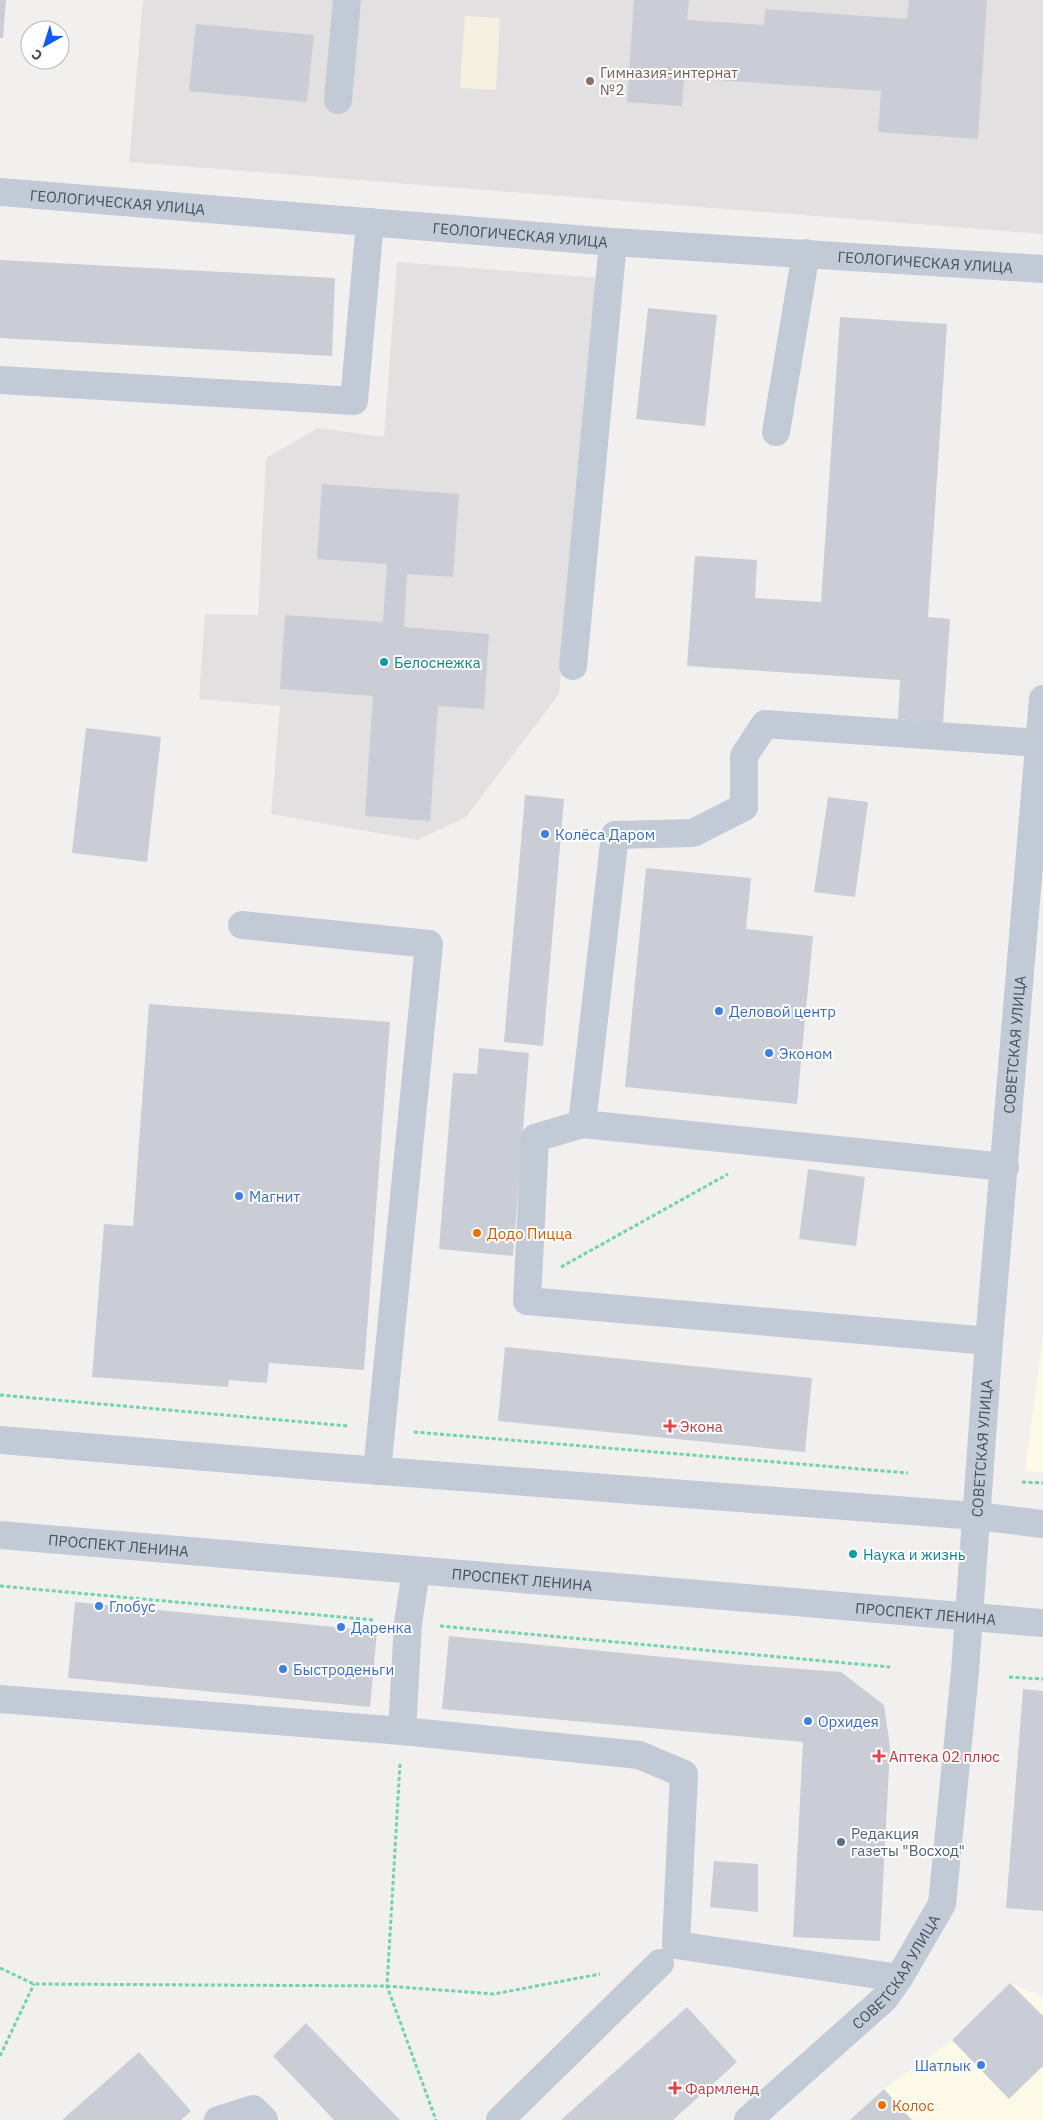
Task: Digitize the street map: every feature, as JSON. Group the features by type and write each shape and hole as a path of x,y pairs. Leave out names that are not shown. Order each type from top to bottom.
{"street":[{"path":"338,100 348,0"},
{"name":"ГЕОЛОГИЧЕСКАЯ УЛИЦА","path":"0,192 613,242 1043,269"},
{"path":"0,380 354,401 370,222"},
{"path":"574,666 613,242"},
{"path":"776,432 806,253"},
{"name":"СОВЕТСКАЯ УЛИЦА","path":"748,2120 884,1999 899,1978 942,1904 965,1671 989,1340 1043,699"},
{"path":"582,1124 615,835 693,833 744,807 744,756 765,724 1040,743"},
{"path":"242,925 430,944 378,1471"},
{"path":"989,1340 527,1301 535,1138 582,1124 1005,1166"},
{"path":"0,1440 378,1471 976,1516 1043,1524"},
{"name":"ПРОСПЕКТ ЛЕНИНА","path":"0,1535 1043,1623"},
{"path":"402,1731 408,1623 416,1571"},
{"path":"0,1699 402,1731 639,1755 684,1774 676,1945 899,1978"},
{"path":"500,2120 660,1963"},
{"path":"218,2120 253,2110 264,2120"}],"path":[{"path":"528,1285 729,1173"},
{"path":"0,1395 908,1473"},
{"path":"1022,1482 1043,1483"},
{"path":"0,1586 890,1667"},
{"path":"1009,1677 1043,1679"},
{"path":"402,1731 387,1986 436,2120"},
{"path":"0,1968 34,1984 387,1986 494,1994 601,1974"},
{"path":"0,2056 34,1984"}],"shaded area":[{"name":"Гимназия-интернат №2","path":"143,0 1043,0 1043,234 129,162"},
{"path":"397,262 600,278 559,694 466,817 417,840 271,814 280,706 199,699 205,614 258,615 266,458 318,428 384,437"},
{"path":"1043,1335 1043,1472 1025,1471"},
{"name":"Шатлык","path":"1010,1983 1043,1997 1043,2120 850,2120 884,2089 952,2040"}],"sand":[{"path":"465,16 500,18 496,90 460,88"}],"building":[{"path":"0,0 6,0 3,38 0,38"},
{"path":"634,0 689,0 687,20 764,25 765,9 907,19 909,0 987,0 978,139 878,132 881,91 684,78 682,106 627,102"},
{"path":"196,24 314,35 307,102 189,91"},
{"path":"0,260 335,278 332,356 0,338"},
{"path":"648,308 717,315 705,426 636,419"},
{"path":"840,317 947,324 928,617 950,619 943,723 898,719 900,680 687,666 695,556 757,560 755,598 821,602"},
{"name":"Белоснежка","path":"322,484 459,494 453,577 407,574 404,627 489,634 484,709 438,706 430,821 365,816 373,696 280,689 285,615 383,622 387,564 317,559"},
{"path":"86,728 161,737 147,862 72,853"},
{"path":"525,795 564,799 543,1046 504,1042"},
{"path":"828,797 868,802 855,897 814,892"},
{"name":"Деловой центр","path":"646,868 751,878 746,929 813,936 797,1104 625,1087"},
{"path":"149,1004 390,1022 364,1370 269,1363 267,1383 229,1380 228,1387 92,1377 104,1224 133,1226"},
{"path":"479,1048 529,1053 513,1256 439,1249 453,1073 477,1074"},
{"path":"808,1169 865,1177 856,1246 799,1239"},
{"path":"505,1347 812,1378 805,1452 498,1421"},
{"path":"75,1602 377,1631 370,1707 68,1678"},
{"path":"449,1636 736,1664 841,1672 884,1705 890,1747 880,1941 793,1937 803,1742 442,1709"},
{"path":"1023,1689 1043,1691 1043,1911 1006,1908"},
{"path":"714,1861 758,1864 758,1912 710,1907"},
{"path":"1010,1983 1043,2016 1043,2066 1009,2099 952,2040"},
{"path":"687,2007 737,2062 673,2120 561,2120"},
{"path":"306,2023 400,2120 334,2120 273,2056"},
{"path":"139,2052 191,2111 181,2120 62,2120"},
{"name":"Колос","path":"884,2089 912,2120 850,2120"}],"place":[{"name":"Гимназия-интернат №2","path":"590,81"},
{"name":"Белоснежка","path":"384,662"},
{"name":"Колёса Даром","path":"545,834"},
{"name":"Деловой центр","path":"719,1011"},
{"name":"Эконом","path":"769,1053"},
{"name":"Магнит","path":"239,1196"},
{"name":"Додо Пицца","path":"477,1233"},
{"name":"Экона","path":"670,1426"},
{"name":"Наука и жизнь","path":"853,1554"},
{"name":"Глобус","path":"99,1606"},
{"name":"Даренка","path":"341,1627"},
{"name":"Быстроденьги","path":"283,1669"},
{"name":"Орхидея","path":"808,1721"},
{"name":"Аптека 02 плюс","path":"879,1756"},
{"name":"Редакция газеты \"Восход\"","path":"841,1842"},
{"name":"Шатлык","path":"981,2065"},
{"name":"Фармленд","path":"675,2088"},
{"name":"Колос","path":"882,2105"}]}
